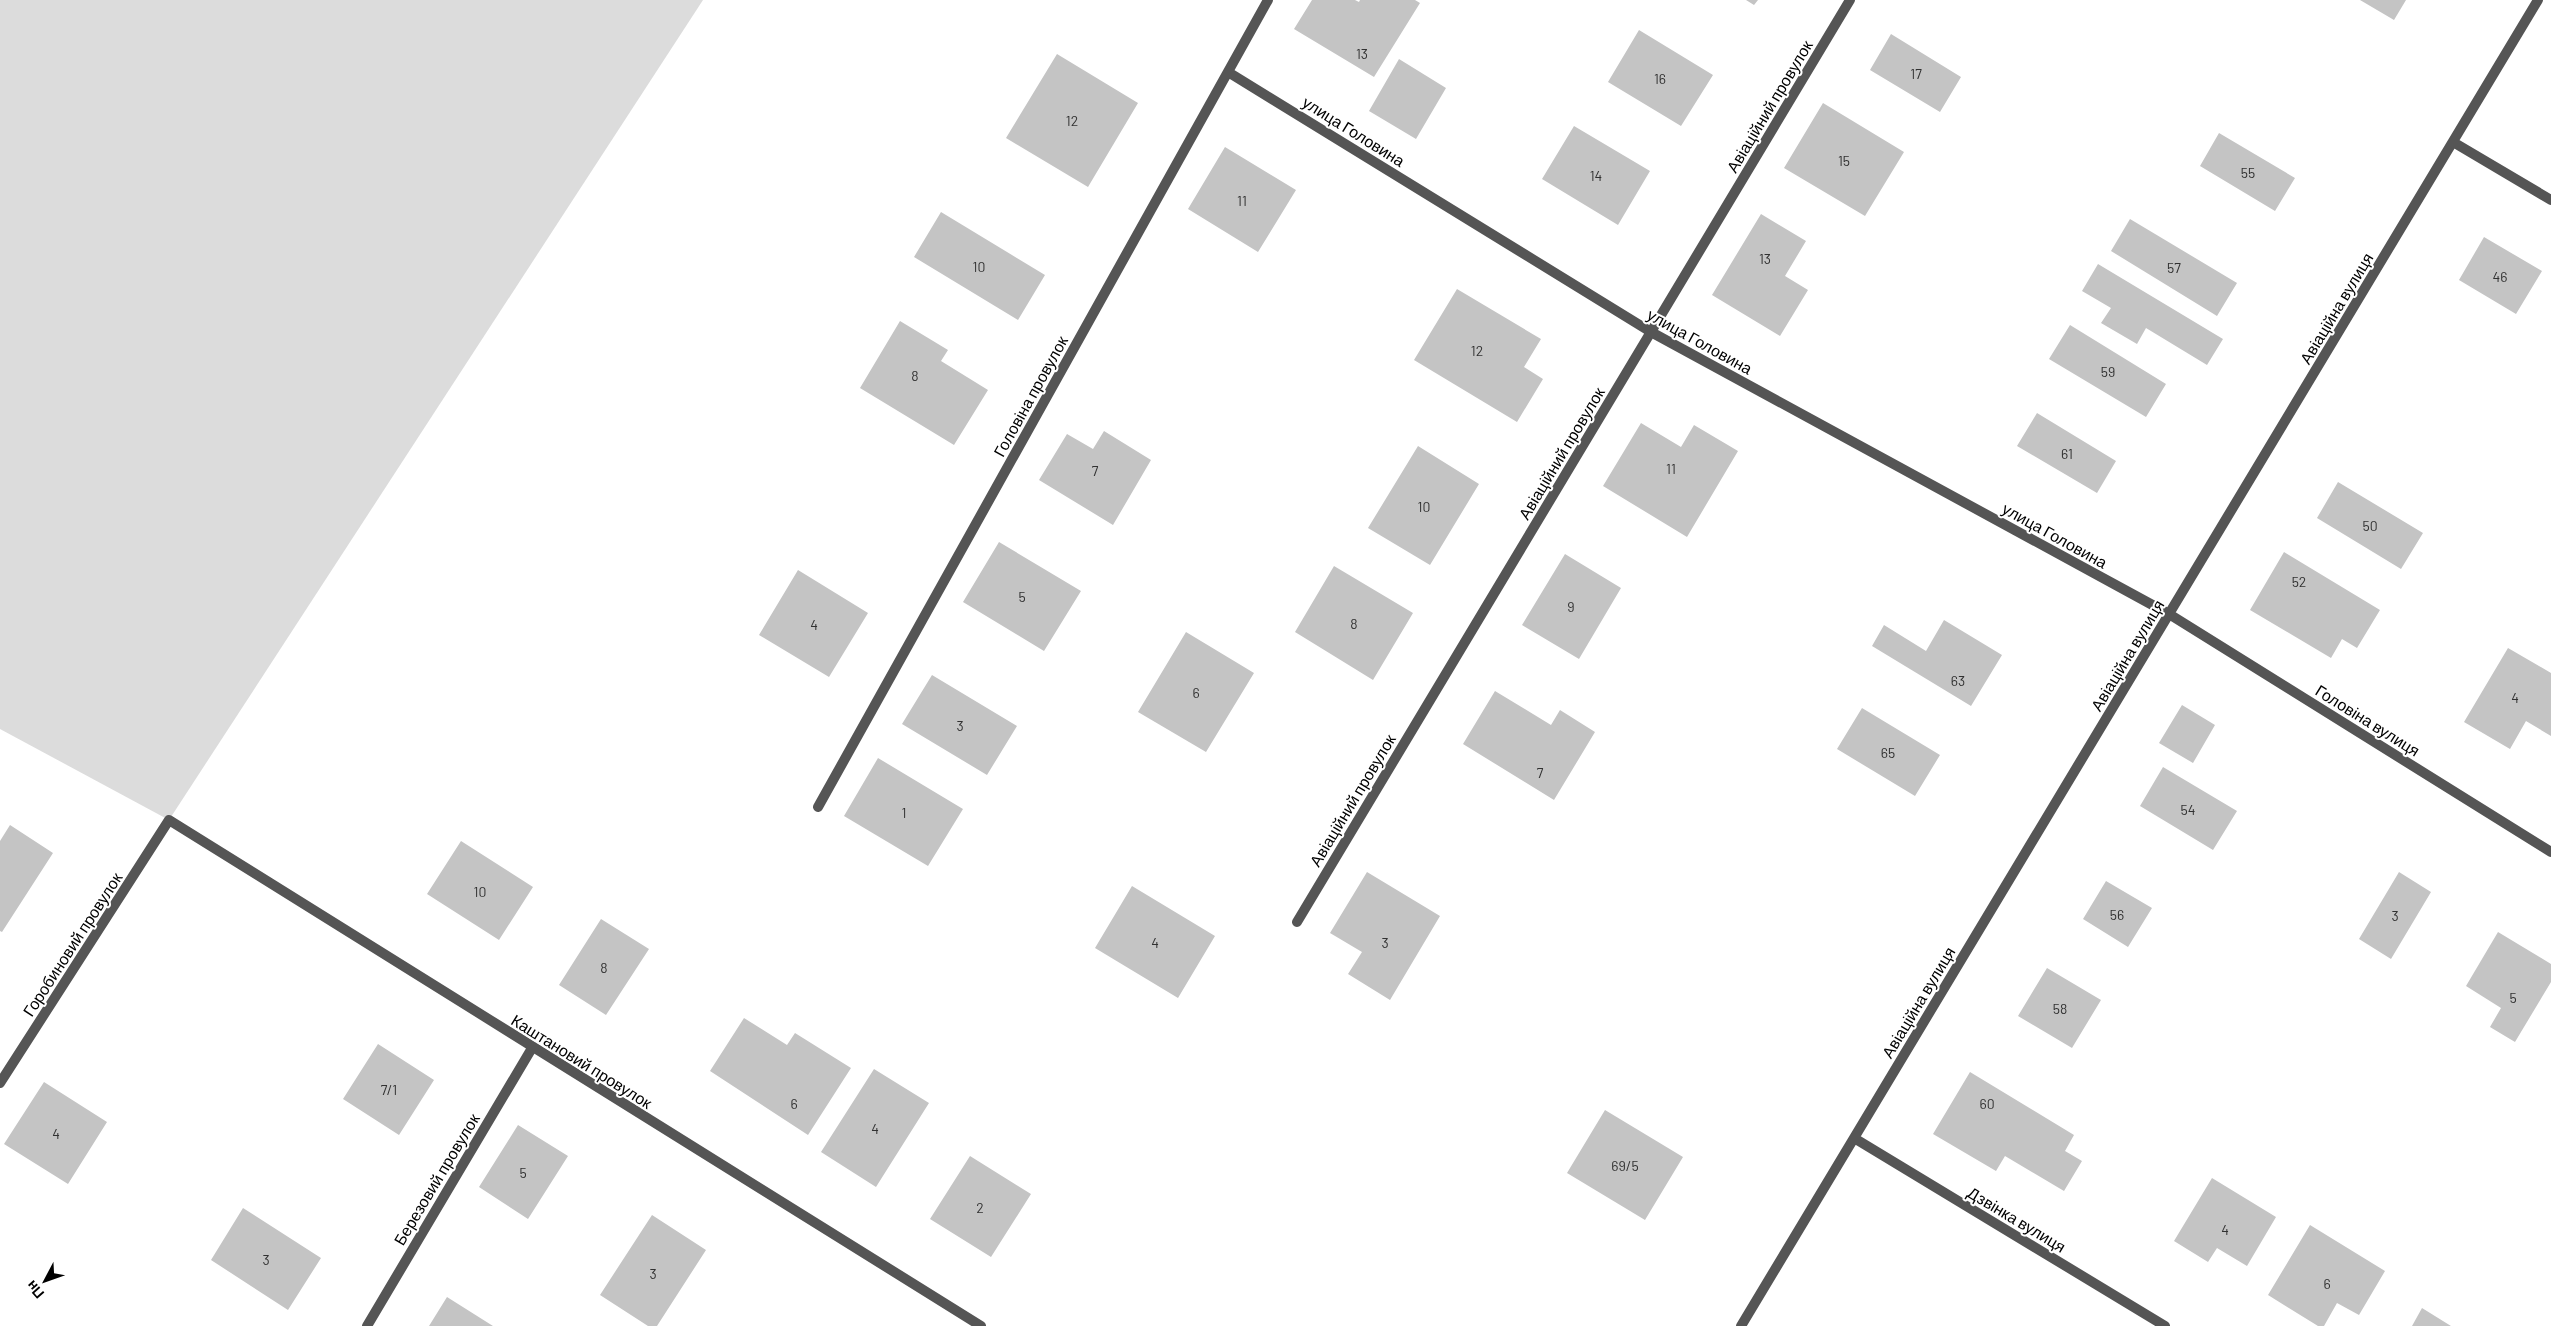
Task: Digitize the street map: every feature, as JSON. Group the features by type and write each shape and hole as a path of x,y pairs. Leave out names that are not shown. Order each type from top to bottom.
{"street":[{"name":"Головіна провулок","path":"818,808 1268,0"},
{"name":"Авіаційний провулок","path":"1297,922 1850,0"},
{"name":"Авіаційна вулиця","path":"1741,1326 2538,0"},
{"name":"улица Головина","path":"1228,72 1651,332 2169,614"},
{"path":"2453,142 2551,200"},
{"name":"Головіна вулиця","path":"2169,614 2551,852"},
{"name":"Каштановий провулок","path":"169,820 532,1048 981,1326"},
{"name":"Горобиновий провулок","path":"0,1084 169,820"},
{"name":"Березовий провулок","path":"367,1326 532,1048"},
{"name":"Дзвінка вулиця","path":"1854,1138 2165,1326"}],"shaded area":[{"path":"0,0 703,0 169,820 0,729"}],"building":[{"path":"1312,0 1355,0 1359,2 1360,0 1415,0 1420,3 1374,77 1294,29"},
{"path":"1746,0 1758,0 1754,5"},
{"path":"2360,0 2406,0 2394,20"},
{"path":"1639,30 1713,75 1681,126 1608,82"},
{"path":"1891,34 1961,77 1940,112 1870,70"},
{"path":"1057,54 1138,103 1088,187 1006,138"},
{"path":"1399,59 1446,88 1416,139 1369,111"},
{"path":"1823,103 1904,152 1865,216 1784,168"},
{"path":"1574,126 1650,171 1618,225 1542,179"},
{"path":"2219,133 2295,178 2275,211 2200,166"},
{"path":"1225,147 1296,190 1258,252 1188,209"},
{"path":"941,212 1045,275 1018,320 914,257"},
{"path":"1761,214 1806,241 1785,276 1808,290 1780,336 1712,295"},
{"path":"2130,219 2237,283 2217,316 2111,251"},
{"path":"2484,237 2542,271 2516,314 2459,280"},
{"path":"2098,264 2223,339 2207,365 2146,328 2137,344 2101,323 2111,308 2082,291"},
{"path":"1457,289 1541,339 1524,367 1543,379 1517,422 1414,360"},
{"path":"900,321 948,350 941,361 988,390 954,445 860,388"},
{"path":"2070,325 2166,384 2146,417 2049,359"},
{"path":"2037,413 2116,461 2097,493 2017,446"},
{"path":"1641,423 1681,447 1694,425 1738,451 1687,537 1603,486"},
{"path":"1104,431 1151,460 1113,525 1039,480 1067,434 1093,449"},
{"path":"1418,446 1479,484 1430,565 1368,528"},
{"path":"2338,482 2423,533 2401,569 2317,518"},
{"path":"999,542 1081,591 1044,651 963,602"},
{"path":"2284,552 2380,610 2357,648 2342,639 2331,658 2250,610"},
{"path":"1565,554 1621,588 1579,659 1522,625"},
{"path":"1334,566 1413,613 1373,680 1295,632"},
{"path":"798,570 868,613 829,677 759,635"},
{"path":"1944,620 2002,655 1971,706 1872,646 1884,625 1926,651"},
{"path":"1186,632 1254,673 1206,752 1138,712"},
{"path":"2508,648 2551,673 2551,736 2526,721 2510,749 2464,722"},
{"path":"932,675 1017,726 987,775 902,724"},
{"path":"1495,691 1551,725 1560,710 1595,732 1554,800 1463,744"},
{"path":"2182,705 2215,725 2193,763 2159,743"},
{"path":"1862,708 1940,755 1915,796 1837,749"},
{"path":"878,758 963,809 928,866 844,816"},
{"path":"2163,767 2237,811 2213,850 2140,806"},
{"path":"10,825 53,853 2,932 0,931 0,841"},
{"path":"461,841 533,887 499,940 427,894"},
{"path":"1367,872 1440,916 1390,1000 1348,974 1362,952 1330,933"},
{"path":"2399,872 2431,892 2391,959 2359,939"},
{"path":"2106,881 2152,908 2128,947 2083,919"},
{"path":"1132,886 1215,936 1178,998 1095,948"},
{"path":"601,919 649,949 606,1015 559,985"},
{"path":"2498,932 2551,964 2551,982 2515,1042 2490,1027 2501,1008 2466,986"},
{"path":"2047,968 2101,1000 2072,1048 2018,1016"},
{"path":"744,1018 787,1045 795,1033 851,1068 808,1135 710,1071"},
{"path":"378,1044 434,1080 399,1135 343,1099"},
{"path":"874,1069 929,1103 876,1187 821,1152"},
{"path":"1970,1072 2074,1135 2065,1151 2082,1161 2064,1191 2005,1156 1996,1171 1933,1134"},
{"path":"44,1082 107,1122 68,1184 4,1144"},
{"path":"1605,1110 1683,1157 1645,1220 1567,1173"},
{"path":"518,1125 568,1156 528,1219 479,1187"},
{"path":"970,1156 1031,1194 991,1257 930,1219"},
{"path":"2212,1178 2276,1217 2247,1266 2217,1248 2208,1262 2174,1241"},
{"path":"243,1208 321,1258 288,1310 211,1260"},
{"path":"652,1215 706,1250 657,1326 648,1326 600,1295"},
{"path":"2310,1225 2385,1271 2359,1315 2337,1303 2324,1326 2318,1326 2268,1295"},
{"path":"447,1297 493,1326 429,1326"},
{"path":"2422,1308 2451,1326 2412,1326"}]}
